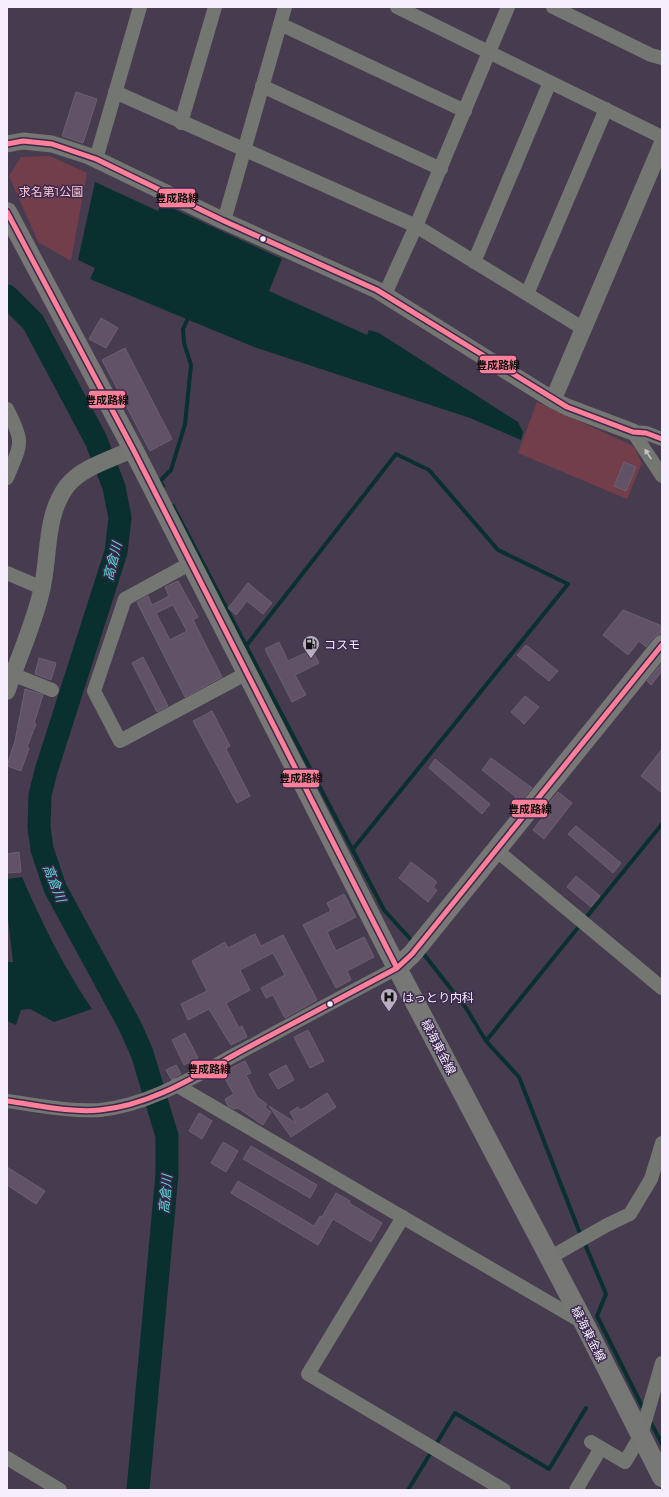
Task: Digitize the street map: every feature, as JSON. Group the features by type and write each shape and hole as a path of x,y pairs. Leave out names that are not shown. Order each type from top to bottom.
{"main road":[{"name":"緑海東金線","path":"7,212 126,452 191,563 397,968 584,1323 662,1477"},
{"path":"397,968 412,954 662,645"}],"street":[{"path":"96,159 140,7"},
{"path":"181,123 215,7"},
{"path":"224,221 285,7"},
{"path":"397,7 662,137"},
{"path":"385,294 416,226 465,111 488,51 508,7"},
{"path":"553,7 651,55 662,58"},
{"path":"280,24 465,111"},
{"path":"474,262 550,82"},
{"path":"262,86 440,169"},
{"path":"115,92 181,123 416,226 584,329"},
{"path":"527,294 606,109"},
{"path":"7,144 23,141 52,144 96,159 224,221 385,294 553,400 567,407 633,432 646,433 662,439"},
{"path":"553,400 662,144"},
{"path":"7,409 18,430 20,442 7,478"},
{"path":"633,432 662,476"},
{"path":"7,691 10,673 42,588 52,519 59,499 68,485 82,473 126,452"},
{"path":"191,563 125,599 94,691 120,741 247,673"},
{"path":"7,573 42,588"},
{"path":"10,673 52,690"},
{"path":"496,850 662,988"},
{"path":"7,1101 52,1107 99,1110 137,1101 176,1085 397,968"},
{"path":"176,1085 584,1323"},
{"path":"549,1258 607,1224 630,1214 651,1178 662,1143"},
{"path":"403,1217 308,1374 504,1490"},
{"path":"576,1490 596,1445 625,1462 640,1435 662,1363"},
{"path":"7,1458 60,1490"}],"green space":[{"name":"求名第1公園","path":"50,156 87,173 71,261 38,242 9,176 21,157"},
{"path":"537,402 634,447 642,463 627,499 518,453"}],"shaded area":[{"path":"95,182 158,211 161,203 282,259 269,291 367,335 369,330 379,333 518,422 523,432 521,440 470,418 254,347 90,279 95,268 78,260"},
{"path":"22,877 54,945 72,978 92,1009 54,1022 30,1009 21,1010 16,1025 7,1021 7,962 13,962 7,909 7,879"}],"building":[{"path":"76,92 97,99 83,143 62,136"},
{"path":"101,318 118,328 106,348 89,339"},
{"path":"125,348 172,439 150,451 102,360"},
{"path":"624,462 636,467 626,491 614,486"},
{"path":"178,581 198,617 193,620 222,677 185,697 137,602 148,596 152,605 169,596 165,587","holes":["173,605 187,631 170,640 156,613"]},
{"path":"248,583 272,603 263,614 247,601 236,615 228,608"},
{"path":"623,610 662,626 660,634 653,638 646,647 639,641 628,655 603,635"},
{"path":"279,642 288,661 312,650 319,663 295,675 306,695 292,702 265,649"},
{"path":"526,645 558,671 549,681 517,655"},
{"path":"143,657 168,706 157,712 132,663"},
{"path":"39,658 56,663 51,680 35,674"},
{"path":"662,663 662,671 651,685 647,681"},
{"path":"25,689 43,695 34,723 36,724 27,747 29,748 21,771 7,766 15,741"},
{"path":"525,696 539,707 524,724 511,712"},
{"path":"212,711 230,746 226,749 250,796 237,803 193,721"},
{"path":"662,749 662,793 641,776"},
{"path":"491,758 532,788 517,806 512,802 516,797 482,770"},
{"path":"435,759 490,804 482,814 429,768"},
{"path":"558,792 572,803 544,839 533,830 547,812 544,809"},
{"path":"576,826 621,863 613,873 568,834"},
{"path":"19,852 21,872 7,873 7,854"},
{"path":"411,862 437,882 433,887 437,890 428,902 399,878"},
{"path":"576,876 600,896 591,907 567,887"},
{"path":"344,894 356,917 327,932 336,951 364,937 374,957 347,971 351,980 336,988 303,925 331,911 327,903"},
{"path":"255,934 261,946 283,935 317,1000 285,1018 273,995 266,998 261,988 285,975 273,953 240,970 250,990 226,1003 239,1028 242,1026 247,1037 231,1045 209,1009 188,1020 181,1004 207,991 192,961 225,942 228,948"},
{"path":"308,1030 324,1061 310,1068 294,1037"},
{"path":"185,1033 198,1058 184,1065 172,1040"},
{"path":"245,1061 251,1073 246,1075 257,1097 267,1104 265,1107 271,1112 263,1125 238,1108 234,1109 228,1106 225,1099 234,1094 224,1077 231,1073 229,1069"},
{"path":"176,1065 181,1074 171,1079 166,1070"},
{"path":"286,1065 294,1080 278,1089 269,1074"},
{"path":"327,1093 336,1107 291,1137 269,1106 296,1123 290,1112 298,1107 300,1110 304,1108"},
{"path":"199,1113 212,1121 202,1139 189,1131"},
{"path":"223,1142 238,1151 226,1172 211,1163"},
{"path":"251,1146 317,1185 310,1198 243,1159"},
{"path":"7,1167 45,1191 36,1204 7,1185"},
{"path":"238,1181 314,1226 320,1216 322,1217 336,1193 350,1201 349,1203 382,1223 371,1242 333,1219 318,1245 231,1193"}],"waterway":[{"name":"高倉川","path":"7,296 33,322 96,440 114,487 120,518 116,552 46,771 40,795 39,827 42,849 55,888 130,1026 142,1053 167,1136 167,1174 138,1490"},
{"path":"163,486 160,481 171,470 185,424 191,365 184,343 183,329 189,316"},
{"path":"246,646 396,454 429,470 498,550 568,584 353,849"},
{"path":"173,506 384,910 413,942"},
{"path":"422,952 466,1008 486,1041 662,824"},
{"path":"486,1041 519,1077 581,1236"},
{"path":"584,1242 606,1294 597,1316 644,1410"},
{"path":"408,1490 455,1413 549,1469 586,1408"},
{"path":"649,1419 662,1444"}],"transit line":[{"name":"豊成路線","path":"7,144 23,141 52,144 96,159 224,221 377,290 567,407 633,432 646,433 662,439"},
{"name":"豊成路線","path":"7,212 133,449 397,968"},
{"name":"豊成路線","path":"7,1101 65,1110 89,1111 120,1107 139,1102 193,1078 397,968 412,954 662,645"}],"place":[{"name":"コスモ","path":"311,659"},
{"name":"はっとり内科","path":"389,1012"}]}
